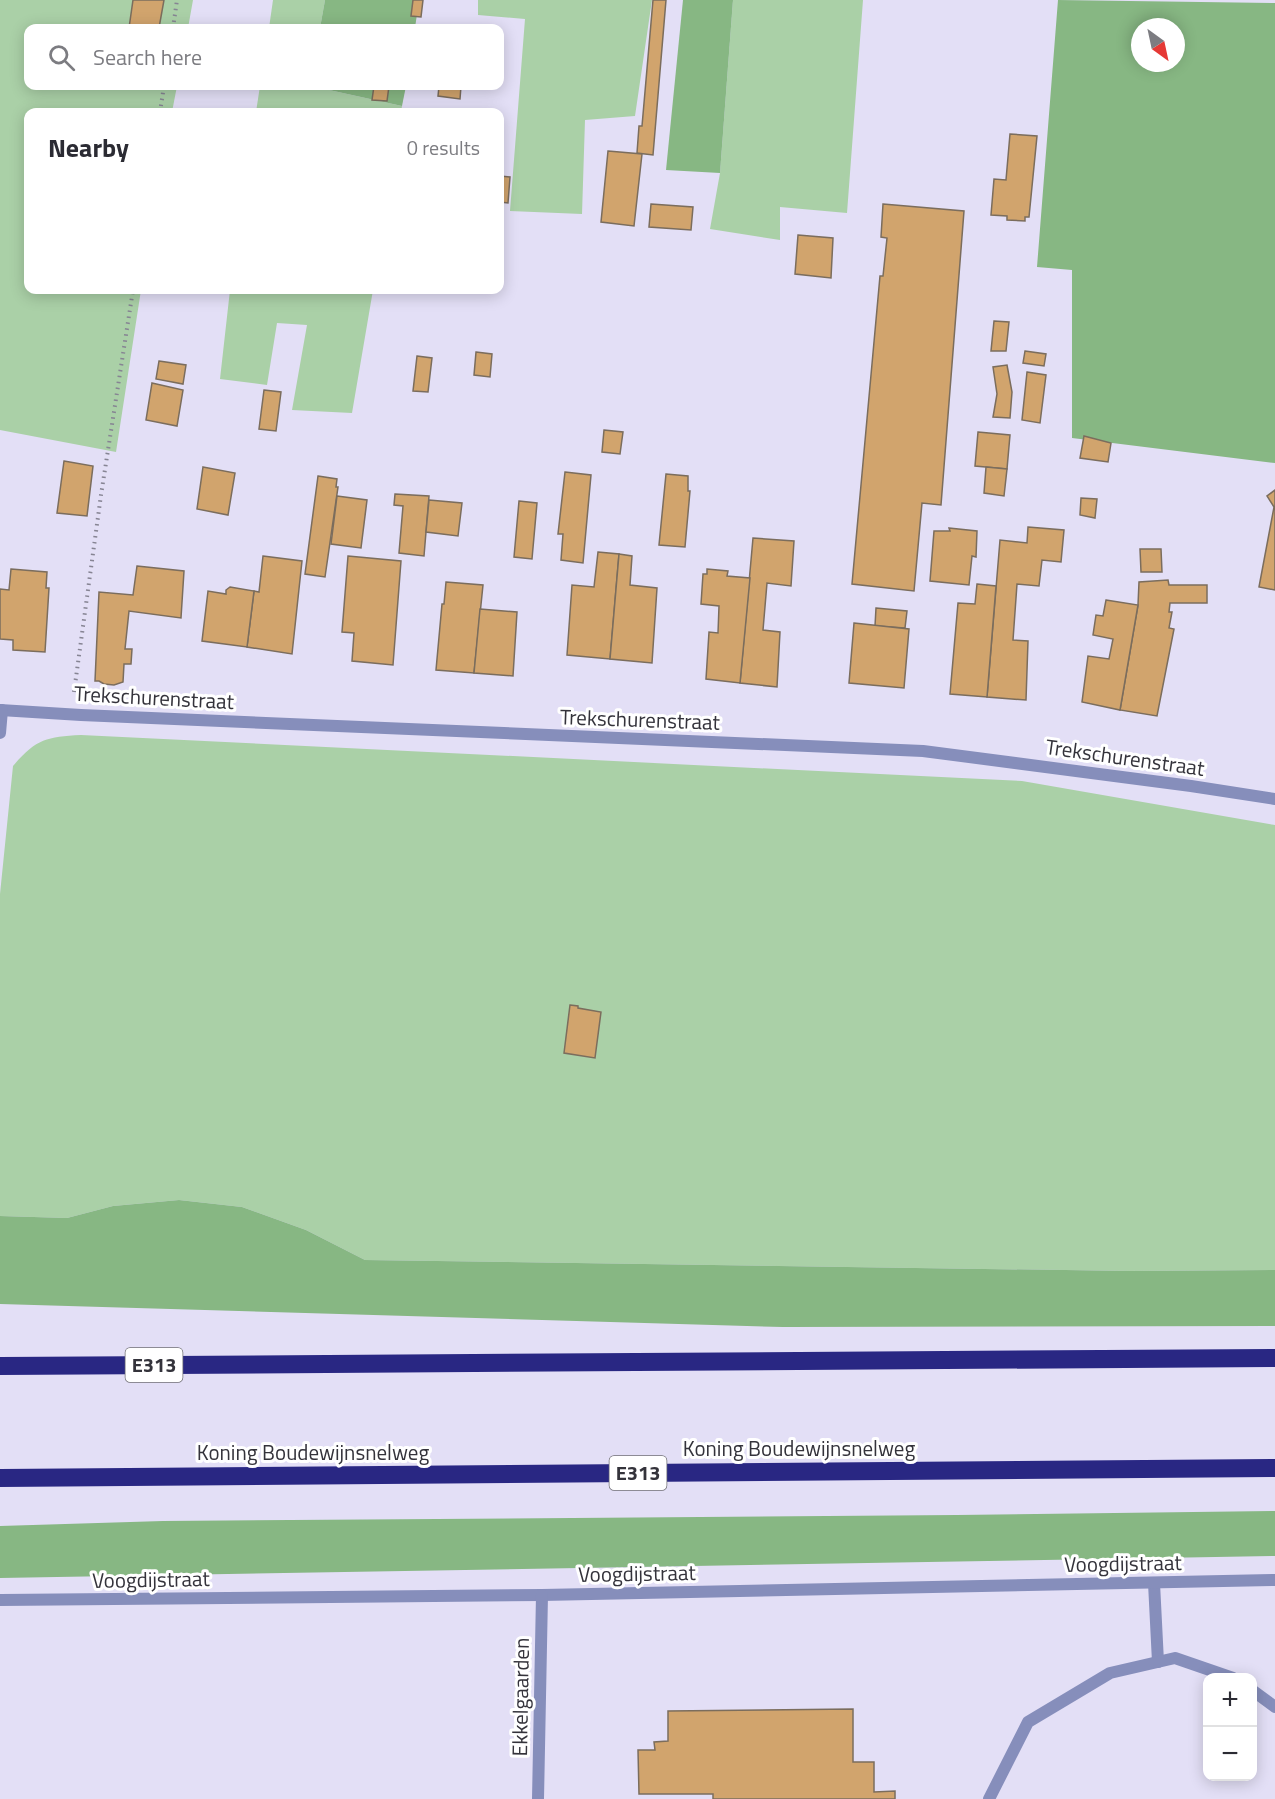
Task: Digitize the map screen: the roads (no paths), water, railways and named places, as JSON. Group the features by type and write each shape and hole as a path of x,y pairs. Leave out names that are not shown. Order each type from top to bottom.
{"highway":[{"name":"E313","path":"0,1366 1275,1359"},
{"name":"Koning Boudewijnsnelweg","path":"0,1478 1275,1468"}],"street":[{"name":"Trekschurenstraat","path":"1,710 923,751 1191,786 1275,800"},
{"path":"0,734 1,710"},
{"name":"Voogdijstraat","path":"0,1600 542,1595 1275,1580"},
{"path":"1154,1583 1158,1662"},
{"name":"Ekkelgaarden","path":"538,1799 542,1595"},
{"path":"989,1799 1028,1722 1110,1673 1175,1658 1221,1673"},
{"path":"1257,1694 1275,1707"}]}
